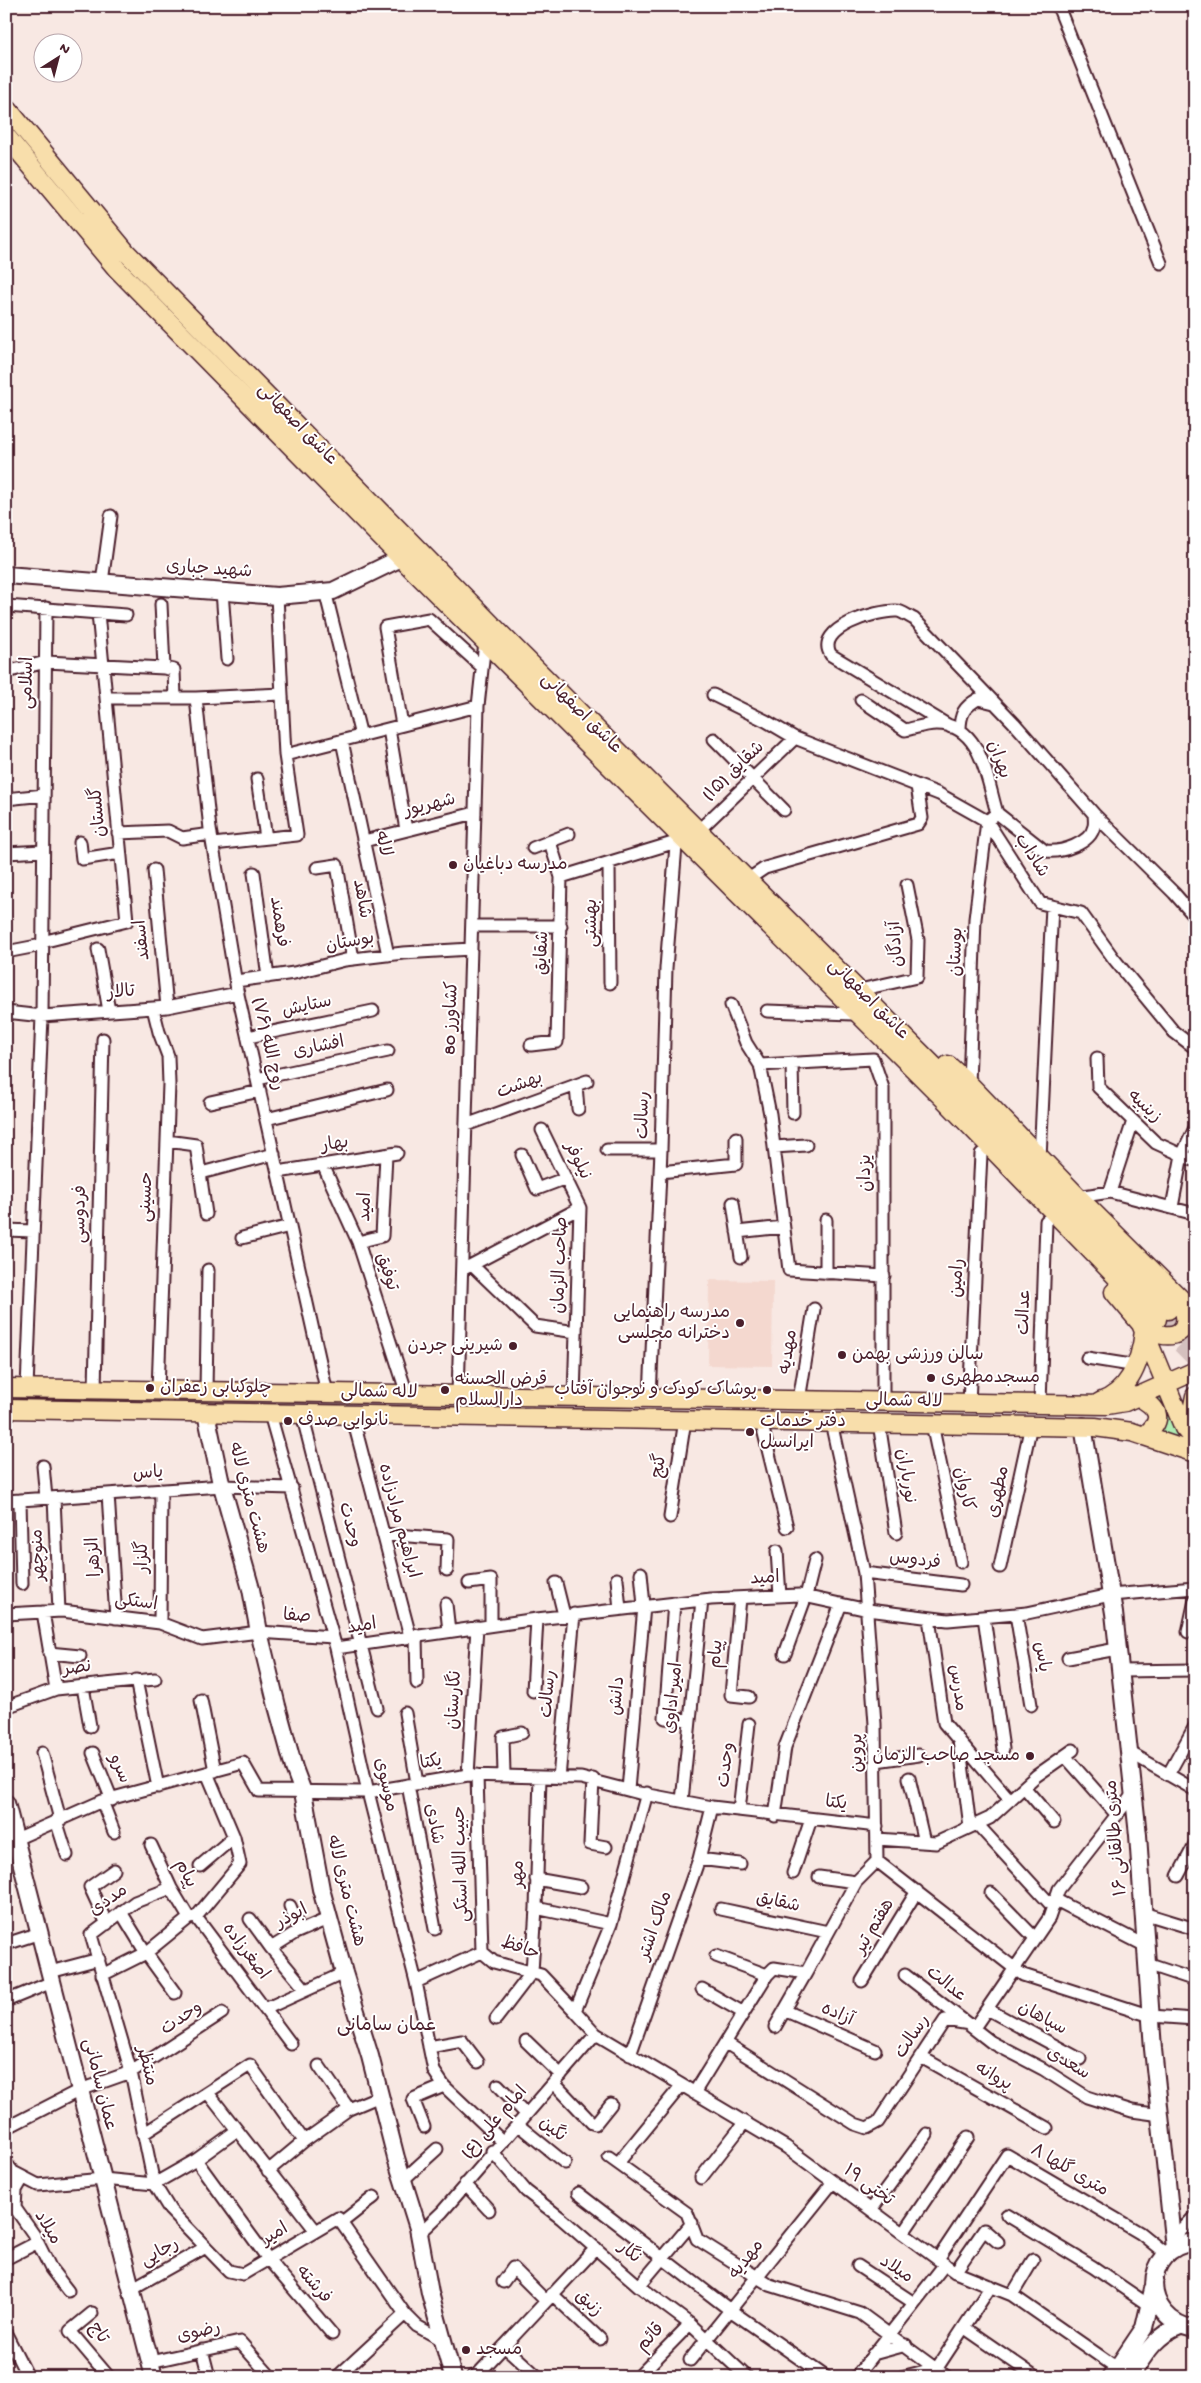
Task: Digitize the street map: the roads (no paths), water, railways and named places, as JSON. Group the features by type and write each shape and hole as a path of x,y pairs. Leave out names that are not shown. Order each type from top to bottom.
{"main road":[{"name":"عاشق اصفهانی","path":"6,107 126,252 499,632 747,880 798,942"},
{"name":"عاشق اصفهانی","path":"6,136 117,269 677,838 798,942 961,1093 1152,1321"},
{"path":"798,942 864,989 970,1084 1077,1197 1173,1291 1193,1307"},
{"path":"798,942 853,1014 981,1154 1128,1306 1152,1321 1166,1383 1184,1428 1195,1441"},
{"path":"1152,1321 1150,1332 1168,1337 1184,1327 1186,1317 1173,1291"},
{"path":"1092,1404 1108,1399 1123,1388 1137,1366 1152,1321"},
{"name":"لاله شمالی","path":"6,1388 1107,1405 1137,1396 1195,1371"},
{"path":"55,1410 70,1408 78,1403 77,1398 69,1389"},
{"path":"113,1411 103,1403 101,1399 103,1395 105,1392 125,1390"},
{"path":"1137,1396 1149,1402 1156,1411 1158,1419 1155,1428 1144,1436"},
{"path":"1195,1396 1192,1411 1195,1429"},
{"path":"736,1421 737,1399"},
{"name":"لاله شمالی","path":"6,1410 1083,1426 1144,1436 1195,1453"}],"street":[{"path":"1058,6 1161,263"},
{"path":"102,582 111,516"},
{"name":"شهید جباری","path":"6,575 277,596 333,591 401,558"},
{"path":"222,591 227,659"},
{"path":"325,592 361,736"},
{"path":"118,833 168,831 182,838 212,839 266,838 296,835 285,754 277,596"},
{"path":"161,604 164,668"},
{"path":"6,606 126,615"},
{"name":"اسلامی","path":"27,1388 42,1016 46,608"},
{"name":"بهران","path":"996,704 914,620 902,612 897,611 864,616 841,625 828,643 827,650 831,655 973,740 980,755 997,813"},
{"name":"گلستان","path":"42,944 127,922 98,613"},
{"path":"402,725 385,627 429,619 482,667"},
{"name":"کشاورز 80","path":"458,1395 467,1267 466,1125 478,706 485,642"},
{"path":"6,672 46,662 164,668 174,670 175,698"},
{"path":"106,698 196,698 282,694"},
{"name":"شاداب","path":"713,695 766,721 795,738 939,794 987,821 1040,903 1080,913 1114,959 1174,1032 1195,1048"},
{"name":"روح الله (۷۶)","path":"196,698 212,839 238,993 327,1393"},
{"path":"861,700 905,730 937,724 956,729 967,706 978,699 996,704 1094,814 1174,893 1195,917"},
{"path":"285,754 478,706"},
{"name":"لاله","path":"389,729 406,830"},
{"name":"شقایق (۱۵)","path":"698,831 795,738"},
{"path":"714,739 784,810"},
{"name":"لاله","path":"342,741 388,955"},
{"path":"257,779 266,838"},
{"path":"747,880 765,868 918,824 922,818 917,786"},
{"path":"6,799 44,795"},
{"name":"شهریور","path":"364,841 475,813"},
{"path":"987,821 997,813 1045,851 1054,852 1072,846 1087,837 1094,827 1094,814"},
{"name":"بوستان","path":"970,1084 975,920 987,821"},
{"path":"532,848 569,834"},
{"path":"561,876 609,864 677,838"},
{"name":"رسالت","path":"650,1397 661,1150 666,968 677,838"},
{"path":"80,842 82,859 120,853"},
{"name":"شقایق","path":"531,1045 557,1042 561,876 550,842"},
{"path":"6,853 43,852"},
{"name":"بهشتی","path":"609,864 610,983"},
{"name":"شاهد","path":"317,868 337,865 353,959"},
{"name":"اسفند","path":"154,870 168,1006"},
{"name":"فرهمند","path":"254,872 268,977"},
{"name":"آزادگان","path":"864,989 917,978 918,940 908,884"},
{"path":"1040,1158 1052,906"},
{"path":"472,926 561,926"},
{"path":"6,952 42,944"},
{"path":"98,949 109,1011"},
{"name":"بوستان","path":"236,981 294,973 353,959 471,949"},
{"name":"تالار","path":"6,1012 42,1016 154,1008 238,993"},
{"path":"731,1006 746,1042 760,1065 770,1114 788,1270 884,1276"},
{"name":"حسینی","path":"154,1008 159,1032 168,1056 167,1141 158,1390"},
{"name":"ستایش","path":"248,1037 373,1010"},
{"path":"767,1011 853,1014"},
{"name":"فردوسی","path":"96,1389 102,1039"},
{"name":"افشاری","path":"210,1102 259,1085 388,1051"},
{"name":"زینبیه","path":"1096,1058 1098,1088 1156,1143 1195,1161"},
{"name":"یزدان","path":"760,1065 873,1059 883,1088 883,1401"},
{"path":"792,1064 793,1114"},
{"name":"بهشت","path":"466,1125 581,1083 578,1109"},
{"path":"266,1120 387,1090"},
{"path":"1110,1192 1133,1121"},
{"path":"1172,1208 1182,1155 1195,1128"},
{"name":"نیلوفر","path":"542,1130 580,1208"},
{"path":"660,1172 736,1164 736,1138"},
{"path":"167,1141 196,1145 206,1214"},
{"path":"774,1147 806,1145"},
{"path":"608,1150 661,1150"},
{"path":"201,1173 274,1154"},
{"name":"بهار","path":"278,1172 391,1154"},
{"name":"امید","path":"358,1242 382,1236 391,1154"},
{"name":"رامین","path":"970,1403 981,1154"},
{"path":"522,1155 537,1189 566,1178"},
{"name":"توفیق","path":"322,1165 358,1242 407,1394"},
{"path":"1077,1197 1110,1192 1195,1214"},
{"path":"734,1203 741,1257"},
{"name":"صاحب الزمان","path":"467,1267 580,1208 574,1396"},
{"path":"826,1220 826,1273"},
{"name":"عدالت","path":"1040,1404 1046,1221"},
{"path":"242,1238 290,1226"},
{"path":"737,1232 783,1227"},
{"path":"6,1230 33,1231"},
{"path":"467,1267 535,1326 576,1332"},
{"path":"206,1391 208,1270"},
{"name":"مهدیه","path":"799,1400 814,1309"},
{"path":"1087,1358 1137,1366"},
{"name":"هشت متری لاله","path":"206,1412 222,1486 251,1589 259,1632 294,1768 303,1792 320,1880 344,1973 370,2056 419,2234 430,2293 453,2377"},
{"name":"موسوی","path":"270,1414 334,1642 368,1792 416,1982 434,2071 444,2086 503,2142"},
{"name":"وحدت","path":"302,1414 377,1708"},
{"name":"ابراهیم مرادزاده","path":"352,1415 383,1534 413,1636 417,1683"},
{"name":"گنج","path":"670,1517 685,1420"},
{"path":"761,1421 787,1526"},
{"name":"پروین","path":"831,1422 864,1573 868,1610 876,1761 878,1861"},
{"name":"نورباران","path":"879,1423 896,1533"},
{"name":"کاروان","path":"932,1424 961,1562"},
{"name":"مطهری","path":"1000,1567 1031,1426"},
{"name":"۱۶ متری طالقانی","path":"1083,1426 1118,1649 1133,1794 1171,2247"},
{"name":"منوچهر","path":"43,1466 50,1498 59,1611"},
{"name":"یاس","path":"6,1501 222,1486 292,1488"},
{"name":"گلزار","path":"160,1623 161,1490"},
{"name":"الزهرا","path":"108,1494 116,1618"},
{"path":"20,1500 22,1584"},
{"path":"383,1534 448,1539 446,1570"},
{"path":"777,1552 780,1596"},
{"path":"785,1654 806,1596 815,1560"},
{"name":"دانش","path":"628,1790 644,1606 640,1573"},
{"name":"فردوس","path":"864,1573 961,1585"},
{"path":"617,1578 620,1609"},
{"path":"468,1583 490,1580 491,1625"},
{"name":"رسالت","path":"556,1583 569,1615 559,1778"},
{"name":"امید","path":"334,1642 362,1644 537,1619 702,1600 806,1596 868,1610 948,1620 1016,1614 1110,1595 1195,1588"},
{"name":"پیام","path":"740,1598 731,1695 748,1697"},
{"name":"امیر اداوی","path":"682,1800 702,1600"},
{"path":"1188,1632 1195,1600"},
{"path":"674,1603 665,1718 690,1720"},
{"path":"446,1604 449,1631"},
{"path":"775,1816 785,1747 841,1604"},
{"name":"استکی","path":"6,1614 59,1611 160,1623 202,1639 259,1632"},
{"path":"43,1612 56,1690"},
{"name":"یاس","path":"1016,1614 1031,1705"},
{"path":"984,1617 1003,1749"},
{"name":"مدرس","path":"929,1618 944,1723 1010,1800"},
{"path":"534,1691 537,1619"},
{"name":"نگارستان","path":"472,1775 477,1627"},
{"name":"صفا","path":"259,1632 334,1642"},
{"path":"1068,1658 1118,1649"},
{"path":"49,1653 80,1656"},
{"path":"1120,1671 1195,1670"},
{"name":"نصر","path":"6,1707 56,1690 156,1679"},
{"path":"136,1680 158,1787"},
{"path":"83,1686 90,1726"},
{"path":"102,1975 146,1953 193,1918 240,1864 234,1837 211,1772 201,1700"},
{"name":"شادی","path":"406,1712 412,1784 435,1929"},
{"name":"وحدت","path":"739,1810 749,1724"},
{"path":"1168,1775 1195,1726"},
{"path":"504,1774 503,1738 522,1733"},
{"path":"958,1740 973,1826 1054,1903 1146,1946"},
{"path":"1128,1752 1195,1790"},
{"path":"42,1753 67,1855"},
{"name":"سرو","path":"93,1753 114,1832"},
{"path":"877,1839 936,1843 990,1818 1024,1787 1069,1753 1117,1816"},
{"path":"876,1761 919,1755"},
{"name":"یکتا","path":"12,1833 58,1819 107,1800 243,1763 260,1791 368,1792 472,1775 504,1774 593,1779 628,1790 712,1807 775,1816 877,1826"},
{"name":"حبیب الله استکی","path":"472,1775 482,1952"},
{"name":"مهر","path":"532,1972 540,1777"},
{"path":"909,1778 924,1842"},
{"path":"593,1779 590,1844 606,1847"},
{"path":"1024,1787 1054,1822"},
{"path":"575,2011 611,1924 647,1794"},
{"name":"رسالت","path":"726,2043 854,2124 867,2128 878,2122 945,2020 976,2025 1019,1971 1035,1938 1049,1918 1059,1889 1133,1794"},
{"name":"عمان سامانی","path":"6,1803 12,1833 40,1933 131,2289 150,2372"},
{"name":"مالک اشتر","path":"630,2055 698,1859 712,1807"},
{"path":"793,1874 811,1819"},
{"path":"200,1866 234,1837"},
{"path":"1178,1876 1195,1844"},
{"name":"پیام","path":"151,1845 172,1888 193,1918"},
{"path":"698,1859 740,1864"},
{"path":"775,2027 786,2011 856,1882 878,1861 1019,1971 1151,2016 1195,2019"},
{"path":"107,1924 90,1887 114,1870"},
{"path":"819,1877 856,1882"},
{"path":"536,1878 581,1887"},
{"name":"مددی","path":"99,1959 90,1935 135,1902 172,1888"},
{"name":"هفتم تیر","path":"862,1981 916,1892"},
{"path":"991,1893 1035,1938"},
{"path":"290,1906 300,1931"},
{"path":"536,1908 611,1924"},
{"name":"شقایق","path":"721,1909 828,1932"},
{"path":"121,1912 146,1953 175,1993"},
{"path":"1143,1913 1195,1928"},
{"name":"اصغرزاده","path":"193,1918 265,2008 291,2044"},
{"path":"250,1918 271,1948 305,1989"},
{"name":"ابوذر","path":"271,1948 300,1931 330,1918"},
{"path":"6,1944 40,1933"},
{"name":"حافظ","path":"416,1982 482,1952 494,1962 541,1975 596,2034"},
{"path":"716,1956 767,1975"},
{"path":"6,2001 51,1977 99,1959"},
{"name":"منتظر","path":"99,1959 131,2072 154,2184"},
{"path":"1147,1964 1195,1980"},
{"path":"694,2093 726,2043 742,2012 767,1975 774,1968 806,1973"},
{"path":"496,2019 532,1972"},
{"name":"اصغرزاده","path":"265,2008 344,1973"},
{"name":"عدالت","path":"905,1975 965,2023"},
{"path":"702,1989 742,2012"},
{"name":"سپاهان","path":"987,2009 1080,2059"},
{"name":"آزاده","path":"786,2011 875,2050"},
{"name":"وحدت","path":"6,2128 80,2090 131,2072 222,2013"},
{"name":"سعدی","path":"965,2023 990,2042 1043,2069 1088,2096 1132,2111 1161,2115"},
{"name":"تختی ۱۹","path":"596,2034 786,2147 954,2272 1012,2295 1120,2374"},
{"name":"امام علی (ع)","path":"419,2234 465,2184 492,2151 503,2142 525,2113 558,2079 596,2034"},
{"path":"429,2047 462,2041 478,2062"},
{"path":"526,2041 592,2123 595,2124 611,2104"},
{"name":"پروانه","path":"921,2057 1047,2128"},
{"path":"143,2134 250,2065 304,2141"},
{"path":"319,2066 349,2109"},
{"path":"498,2085 525,2113"},
{"path":"424,2127 413,2099 444,2086"},
{"path":"682,2086 614,2160 687,2213 697,2240 770,2285 860,2312 938,2368 947,2377"},
{"path":"208,2093 316,2231"},
{"path":"268,2171 304,2141 349,2109 380,2096"},
{"path":"701,2178 744,2122"},
{"name":"نگین","path":"517,2124 565,2163"},
{"path":"6,2163 13,2172 38,2185 103,2180 154,2184 196,2160 236,2131"},
{"path":"871,2210 927,2134"},
{"path":"902,2233 968,2138"},
{"path":"403,2180 437,2149"},
{"name":"نگار","path":"492,2151 526,2191 639,2286 690,2324 747,2377"},
{"name":"۸ متری گلها","path":"941,2262 1007,2155 1140,2233 1171,2247"},
{"name":"فرشته","path":"196,2160 268,2259 332,2334"},
{"path":"6,2185 23,2178"},
{"name":"میلاد","path":"23,2178 16,2190 15,2208 38,2242 51,2269 68,2292"},
{"name":"مهدیه","path":"690,2360 833,2182"},
{"name":"امیر","path":"154,2184 170,2210 206,2248 229,2271 243,2274 338,2218 341,2223"},
{"path":"465,2184 489,2210"},
{"path":"578,2193 730,2310 826,2377"},
{"path":"374,2197 341,2223 405,2314 417,2326 444,2341"},
{"path":"1007,2215 1093,2267 1150,2306"},
{"path":"1120,2374 1144,2328 1157,2268 1195,2216"},
{"path":"639,2286 692,2223"},
{"path":"954,2272 984,2230 998,2242"},
{"path":"7,2258 38,2242"},
{"path":"1171,2247 1195,2242"},
{"name":"رجایی","path":"131,2289 206,2248"},
{"path":"477,2376 596,2248"},
{"path":"1012,2295 1033,2260"},
{"path":"856,2377 914,2303 941,2262"},
{"name":"میلاد","path":"858,2266 914,2303"},
{"path":"503,2282 513,2268 549,2298"},
{"path":"1154,2285 1155,2298 1160,2309 1169,2319 1187,2327"},
{"path":"902,2377 938,2368 991,2286"},
{"name":"زنبق","path":"549,2298 600,2340"},
{"name":"تاج","path":"92,2313 70,2331 109,2377"},
{"path":"337,2377 405,2314"},
{"name":"قائم","path":"638,2377 690,2324"},
{"path":"1120,2374 1156,2339 1167,2331 1187,2327"},
{"path":"965,2328 1036,2377"},
{"path":"6,2334 28,2377"},
{"name":"رضوی","path":"150,2372 202,2350 240,2342 270,2377"},
{"path":"873,2354 906,2345"},
{"path":"504,2346 538,2377"},
{"path":"202,2350 209,2377"},
{"path":"728,2377 736,2367"}],"tunnel":[{"path":"1168,1310 1195,1338"},
{"path":"1162,1325 1195,1358"}],"place":[{"name":"مدرسه دباغیان","path":"453,865"},
{"name":"مدرسه راهنمایی دخترانه مجلسی","path":"740,1323"},
{"name":"شیرینی جردن","path":"513,1346"},
{"name":"سالن ورزشی بهمن","path":"842,1355"},
{"name":"مسجدمطهری","path":"931,1378"},
{"name":"چلوکبابی زعفران","path":"150,1388"},
{"name":"قرض الحسنه دارالسلام","path":"445,1390"},
{"name":"پوشاک کودک و نوجوان آفتاب","path":"767,1390"},
{"name":"نانوایی صدف","path":"288,1421"},
{"name":"دفتر خدمات ایرانسل","path":"750,1432"},
{"name":"مسجد صاحب الزمان","path":"1030,1756"},
{"name":"مسجد","path":"466,2350"}],"district":[{"name":"عمان سامانی","path":"387,2026"}]}
